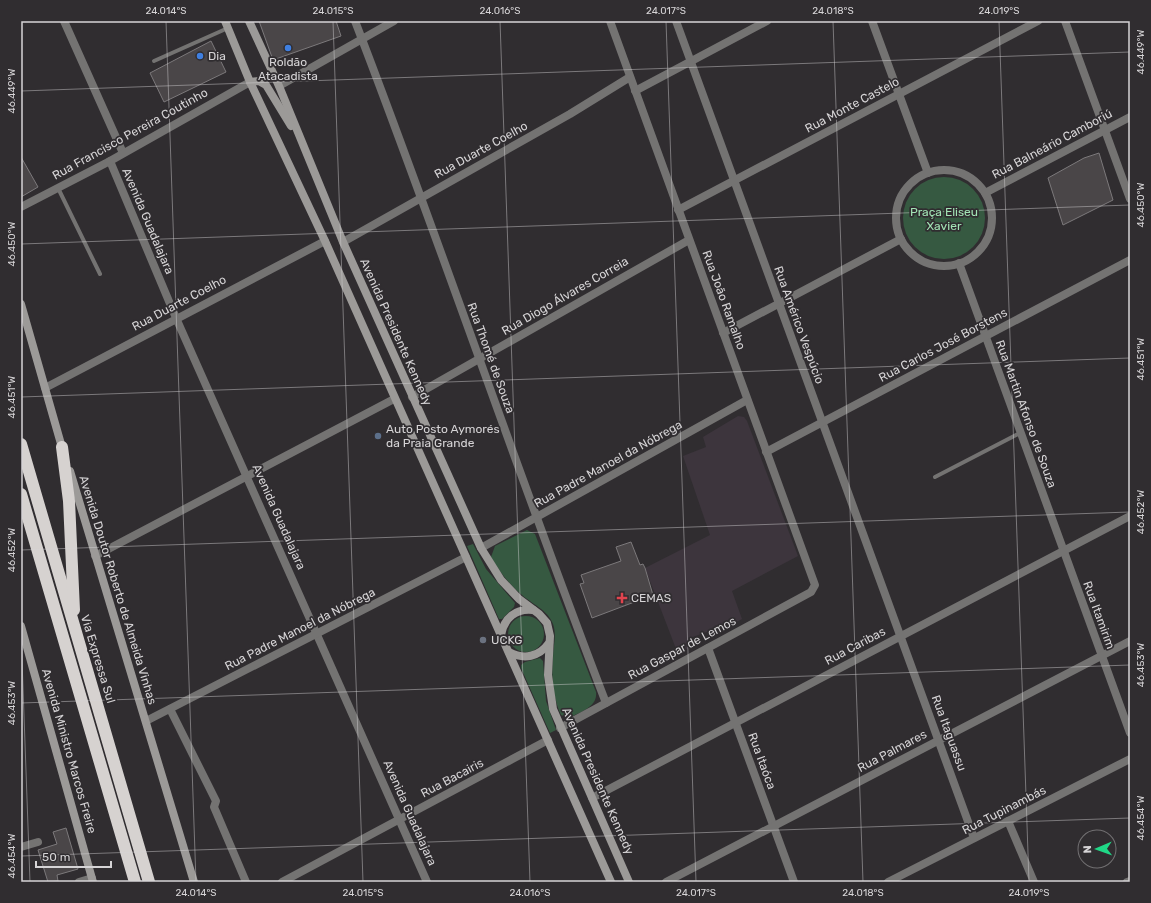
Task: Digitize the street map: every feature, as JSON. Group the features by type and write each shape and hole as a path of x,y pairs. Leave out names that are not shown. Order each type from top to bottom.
{"highway":[{"name":"Via Expressa Sul","path":"21,444 149,882"},
{"path":"62,447 69,501 76,635"},
{"path":"21,494 135,882"},
{"path":"21,516 33,539"}],"main road":[{"name":"Avenida Presidente Kennedy","path":"249,21 278,86 343,242 412,398 481,548 501,580 519,599 547,623 550,636 547,667 553,709 560,728 629,882"},
{"path":"226,24 250,82 325,241 394,399 612,882"},
{"path":"250,82 259,81 266,85 291,126 297,132"},
{"name":"Avenida Doutor Roberto de Almeida Vinhas","path":"21,304 62,447 194,882"},
{"path":"501,635 505,623 509,617 518,611 533,610"},
{"name":"Avenida Ministro Marcos Freire","path":"21,626 93,880"},
{"path":"509,652 519,657 531,656 542,651 549,643"}],"street":[{"name":"Avenida Guadalajara","path":"64,21 123,153"},
{"name":"Rua Thomé de Souza","path":"355,21 421,197 536,519 606,703"},
{"path":"278,86 394,21"},
{"name":"Rua João Ramalho","path":"610,21 766,452 810,567 815,588"},
{"name":"Rua Américo Vespúcio","path":"676,21 733,182 901,636"},
{"path":"635,91 767,21"},
{"path":"872,21 928,172"},
{"name":"Rua Monte Castelo","path":"678,210 1038,21"},
{"path":"1066,21 1130,199"},
{"name":"Rua Duarte Coelho","path":"343,242 570,114 630,77"},
{"name":"Rua Francisco Pereira Coutinho","path":"21,207 110,161 250,82"},
{"name":"Rua Balneário Camboriú","path":"985,193 1130,117"},
{"name":"Avenida Guadalajara","path":"110,161 176,318 248,475 427,882"},
{"path":"940,170 954,171 971,179 985,193 990,206 992,220 989,234 982,247 972,257 959,263 945,266 926,261 909,250 901,238 897,226 896,212 900,200 906,188 916,179 928,172 940,170"},
{"path":"723,333 901,238"},
{"name":"Rua Diogo Álvares Correia","path":"412,398 689,240"},
{"name":"Rua Duarte Coelho","path":"45,388 325,241"},
{"name":"Rua Carlos José Borstens","path":"766,452 1130,260"},
{"name":"Rua Martin Afonso de Souza","path":"959,263 1063,550"},
{"path":"95,556 394,399"},
{"name":"Rua Padre Manoel da Nóbrega","path":"481,548 536,519 747,400"},
{"name":"Rua Caribas","path":"592,798 1130,516"},
{"name":"Rua Itamirim","path":"1063,550 1130,733"},
{"name":"Rua Padre Manoel da Nóbrega","path":"146,721 466,557"},
{"name":"Rua Gaspar de Lemos","path":"560,728 811,592 815,588"},
{"name":"Rua Itaguassu","path":"901,636 974,838"},
{"name":"Rua Palmares","path":"666,882 1130,641"},
{"name":"Rua Itaóca","path":"708,648 794,882"},
{"path":"170,709 216,801 214,807 246,882"},
{"name":"Rua Bacairis","path":"282,882 548,740"},
{"name":"Rua Tupinambás","path":"888,882 1130,759"},
{"path":"1008,821 1034,882"},
{"path":"21,847 38,842"},
{"path":"79,882 93,880"}],"lane":[{"path":"154,61 226,24"},
{"path":"58,188 100,274"},
{"path":"934,477 1020,433"}],"shaded area":[{"path":"738,416 744,417 747,421 798,556 732,591 742,619 718,632 715,629 690,638 692,646 678,654 645,568 710,535 683,456 706,447 703,437"}],"green space":[{"name":"Praça Eliseu Xavier","path":"944,177 960,180 973,189 982,202 985,218 982,234 973,247 960,256 944,259 928,256 915,247 906,234 903,218 906,202 915,189 928,180"},
{"path":"527,530 535,534 596,692 596,697 591,705 569,718 561,715 554,694 552,672 555,632 551,619 544,611 513,586 491,557 495,546"},
{"path":"473,544 486,569 515,603 514,607 502,619 499,619 467,546"},
{"path":"530,616 539,621 543,627 543,641 539,647 530,652 522,652 513,647 509,641 508,630 513,621 519,617"},
{"path":"540,658 543,661 546,701 556,730 550,733 521,668 521,665 525,662"}],"building":[{"name":"Roldão Atacadista","path":"259,21 336,21 341,36 273,60"},
{"name":"Dia","path":"211,41 226,72 164,102 150,73"},
{"path":"1099,153 1113,200 1063,225 1048,178 1084,158"},
{"path":"21,157 38,187 21,197"},
{"path":"631,542 640,565 643,564 645,568 653,595 592,618 580,584 584,583 581,575 621,561 616,547"},
{"path":"66,828 78,869 57,875 58,881 48,882 38,850 57,844 53,832"}],"place":[{"name":"Roldão Atacadista","path":"288,48"},
{"name":"Dia","path":"200,56"},
{"name":"Auto Posto Aymorés da Praia Grande","path":"378,436"},
{"name":"CEMAS","path":"622,598"},
{"name":"UCKG","path":"483,640"}]}
